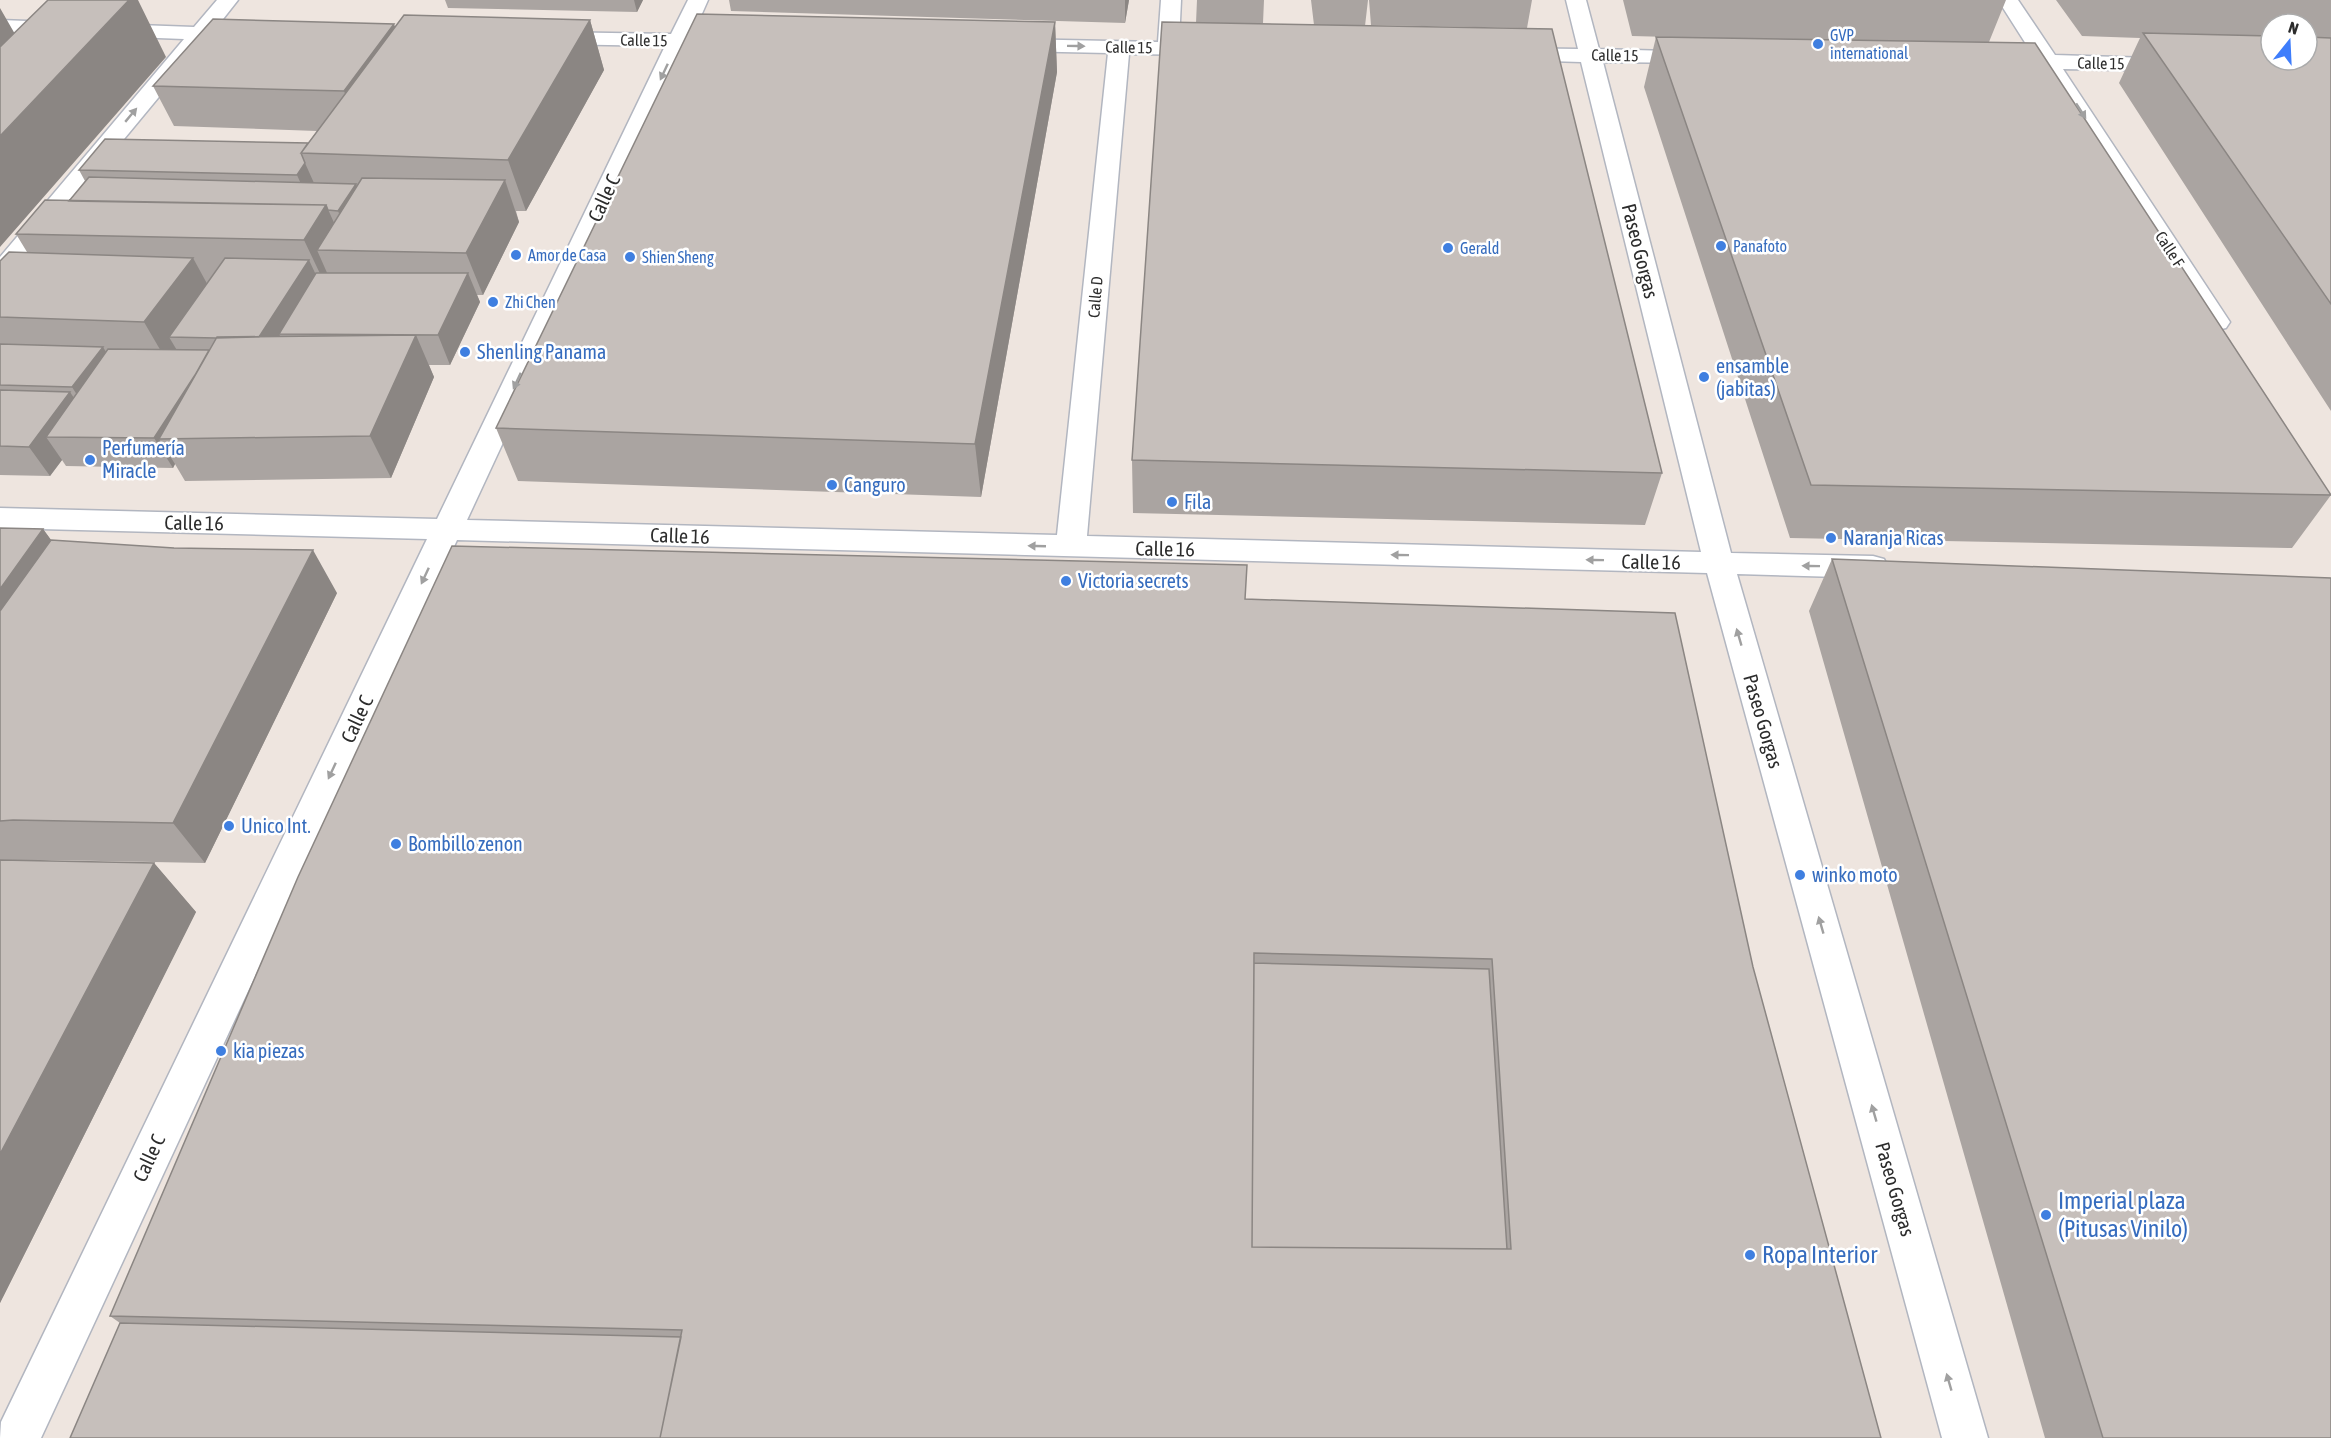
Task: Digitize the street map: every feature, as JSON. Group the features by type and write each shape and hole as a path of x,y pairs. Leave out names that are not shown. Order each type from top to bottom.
{"street":[{"path":"0,273 228,0"},
{"name":"Calle C","path":"17,1438 698,0"},
{"path":"1167,48 1172,0"},
{"name":"Paseo Gorgas","path":"1576,0 1719,563 1965,1438"},
{"name":"Calle F","path":"2008,0 2228,339"},
{"path":"45,51 88,7"},
{"path":"0,26 268,35"},
{"name":"Calle 15","path":"526,38 750,41"},
{"name":"Calle 15","path":"988,45 1226,49"},
{"name":"Calle D","path":"1071,547 1119,47"},
{"name":"Calle 15","path":"1497,53 1720,57"},
{"name":"Calle 15","path":"1978,61 2190,64"},
{"name":"Calle 16","path":"0,518 1895,568"}],"building":[{"path":"48,0 129,0 0,136 0,47"},
{"path":"697,14 1055,22 975,444 496,428"},
{"path":"404,15 590,20 508,160 301,153"},
{"path":"213,19 394,24 344,91 153,86"},
{"path":"1162,22 1552,29 1662,473 1132,460"},
{"path":"2143,33 2259,36 2259,72 2319,72 2319,38 2331,38 2331,304"},
{"path":"1656,37 2035,43 2331,495 1811,485"},
{"path":"105,139 308,143 301,153 305,163 297,175 79,170"},
{"path":"89,177 356,184 338,211 328,210 326,205 69,201"},
{"path":"362,178 505,180 466,253 317,250"},
{"path":"45,200 326,205 304,240 16,234"},
{"path":"9,252 193,258 144,322 0,317 0,261"},
{"path":"225,258 309,260 259,337 169,337"},
{"path":"316,273 468,273 438,335 279,334"},
{"path":"416,335 370,436 159,439 217,337"},
{"path":"0,344 103,347 72,387 0,385"},
{"path":"108,349 209,350 154,438 46,437"},
{"path":"0,390 70,392 29,447 0,446"},
{"path":"0,528 43,529 0,589"},
{"path":"51,540 174,548 313,550 173,823 0,821 0,611"},
{"path":"452,546 1247,565 1245,599 1675,613 1753,967 1881,1438 660,1438 682,1330 110,1316 298,877","holes":["1254,953 1492,959 1511,1249 1252,1247"]},
{"path":"1832,559 2331,578 2331,1438 2103,1438"},
{"path":"0,860 154,863 0,1154"},
{"path":"1254,963 1489,969 1507,1249 1252,1247"},
{"path":"120,1323 681,1337 660,1438 70,1438"}],"place":[{"name":"GVP international","path":"1818,44"},
{"name":"Panafoto","path":"1721,246"},
{"name":"Gerald","path":"1448,248"},
{"name":"Amor de Casa","path":"516,255"},
{"name":"Shien Sheng","path":"630,257"},
{"name":"Zhi Chen","path":"493,302"},
{"name":"Shenling Panama","path":"465,352"},
{"name":"ensamble (jabitas)","path":"1704,377"},
{"name":"Perfumería Miracle","path":"90,460"},
{"name":"Canguro","path":"832,485"},
{"name":"Fila","path":"1172,502"},
{"name":"Naranja Ricas","path":"1831,538"},
{"name":"Victoria secrets","path":"1066,581"},
{"name":"Unico Int.","path":"229,826"},
{"name":"Bombillo zenon","path":"396,844"},
{"name":"winko moto","path":"1800,875"},
{"name":"kia piezas","path":"221,1051"},
{"name":"Imperial plaza (Pitusas Vinilo)","path":"2046,1215"},
{"name":"Ropa Interior","path":"1750,1255"}]}
